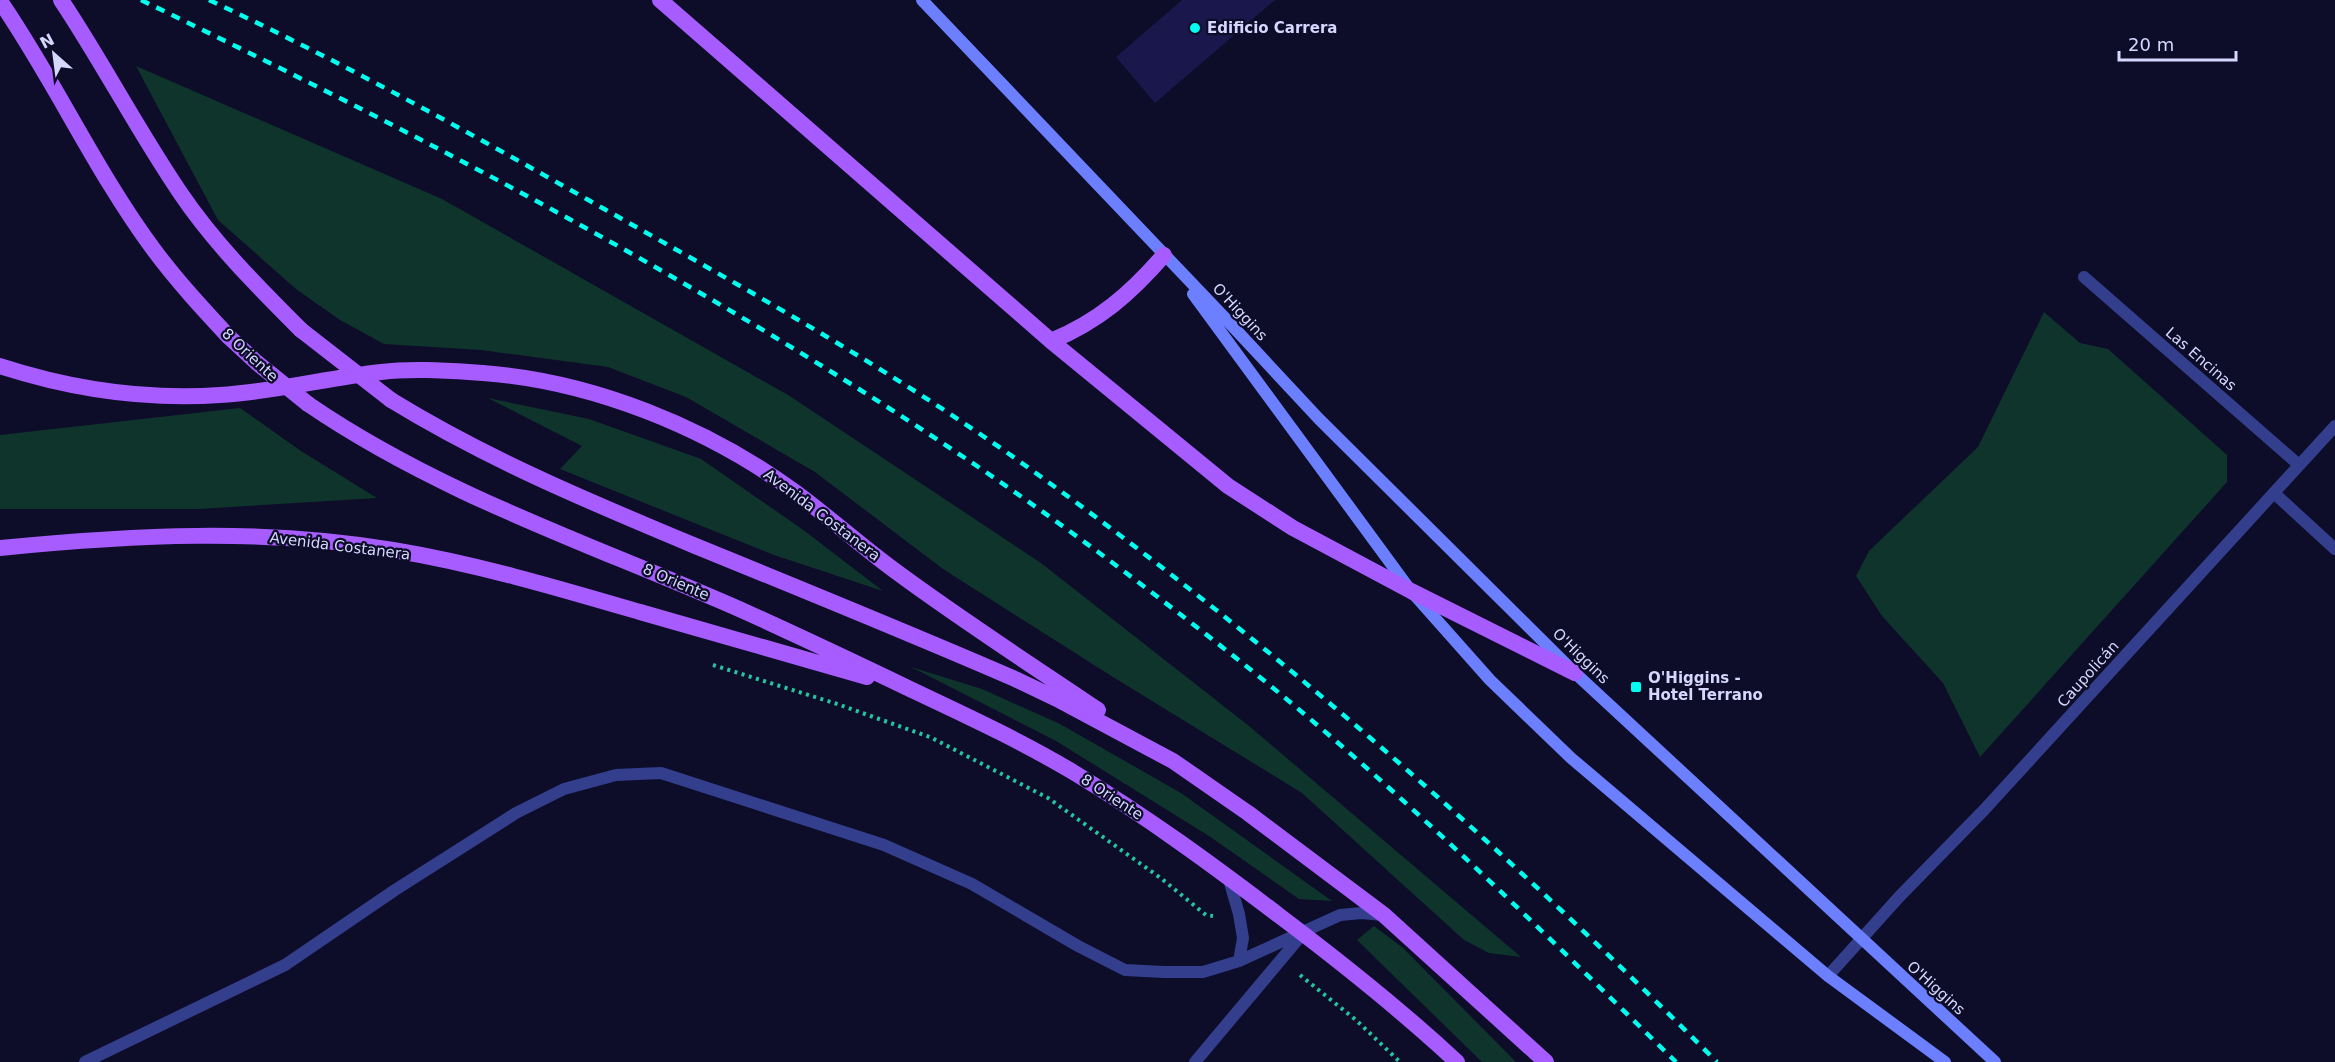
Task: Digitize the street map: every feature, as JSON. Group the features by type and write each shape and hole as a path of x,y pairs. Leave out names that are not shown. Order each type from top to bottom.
{"main road":[{"path":"61,0 181,194 207,230 301,330 391,400 464,442 523,471 647,526 1015,680 1057,699 1173,761 1248,813 1384,915 1546,1062"},
{"path":"660,0 1051,341 1205,468 1260,509 1411,591 1575,672"},
{"name":"O'Higgins","path":"922,0 1319,419 1575,672 1995,1062"},
{"name":"8 Oriente","path":"0,1 154,250 229,337 308,404 348,432 423,474 528,522 714,598 1022,743 1074,772 1171,835 1228,876 1381,994 1456,1062"},
{"path":"1051,341 1071,333 1106,313 1142,281 1164,255"},
{"name":"O'Higgins","path":"1164,255 1411,591 1490,680 1529,720 1828,976 1945,1062"},
{"name":"Avenida Costanera","path":"0,366 80,387 173,396 220,395 384,372 485,373 552,384 620,402 684,427 729,450 771,476 794,491 894,570 1173,761"},
{"name":"Avenida Costanera","path":"0,548 131,537 226,535 292,539 392,550 524,578 914,691"}],"street":[{"name":"Las Encinas","path":"2084,277 2299,465"},
{"name":"Caupolicán","path":"1828,976 1899,897 1984,810 2335,426"},
{"path":"2274,492 2335,549"},
{"path":"85,1062 285,965 394,890 516,813 564,789 616,775 662,773 884,845 972,884 1078,946 1125,970 1203,972 1239,961 1340,915 1362,913 1384,915"},
{"path":"1228,876 1243,938 1239,961"},
{"path":"1195,1062 1303,933"}],"path":[{"path":"706,663 930,737 1048,798 1162,879 1206,915 1228,919 1241,929"},
{"path":"1281,960 1356,1020 1400,1062"}],"green space":[{"path":"136,66 442,199 788,395 1041,563 1249,726 1521,957 1489,953 1464,940 1302,793 943,569 815,472 686,397 608,367 481,350 384,344 340,320 296,289 218,220"},
{"path":"2044,312 2080,343 2108,349 2227,455 2227,482 1980,757 1943,683 1882,616 1856,576 1869,551 1978,447"},
{"path":"488,398 589,419 701,459 802,529 883,591 774,555 560,469 582,446"},
{"path":"240,408 301,451 377,498 199,509 0,509 0,435"},
{"path":"911,667 982,689 1060,724 1181,793 1332,901 1299,899 1209,836 1056,741"},
{"path":"1374,926 1403,948 1516,1062 1482,1062 1357,940"}],"building":[{"name":"Edificio Carrera","path":"1182,0 1275,0 1155,103 1116,57"}],"railway":[{"path":"141,0 352,104 561,214 766,332 999,481 1100,553 1290,702 1459,852 1676,1062"},
{"path":"209,0 421,107 730,280 881,370 1026,466 1208,604 1384,750 1553,903 1717,1062"}],"place":[{"name":"Edificio Carrera","path":"1195,28"},
{"name":"O'Higgins - Hotel Terrano","path":"1636,687"}]}
